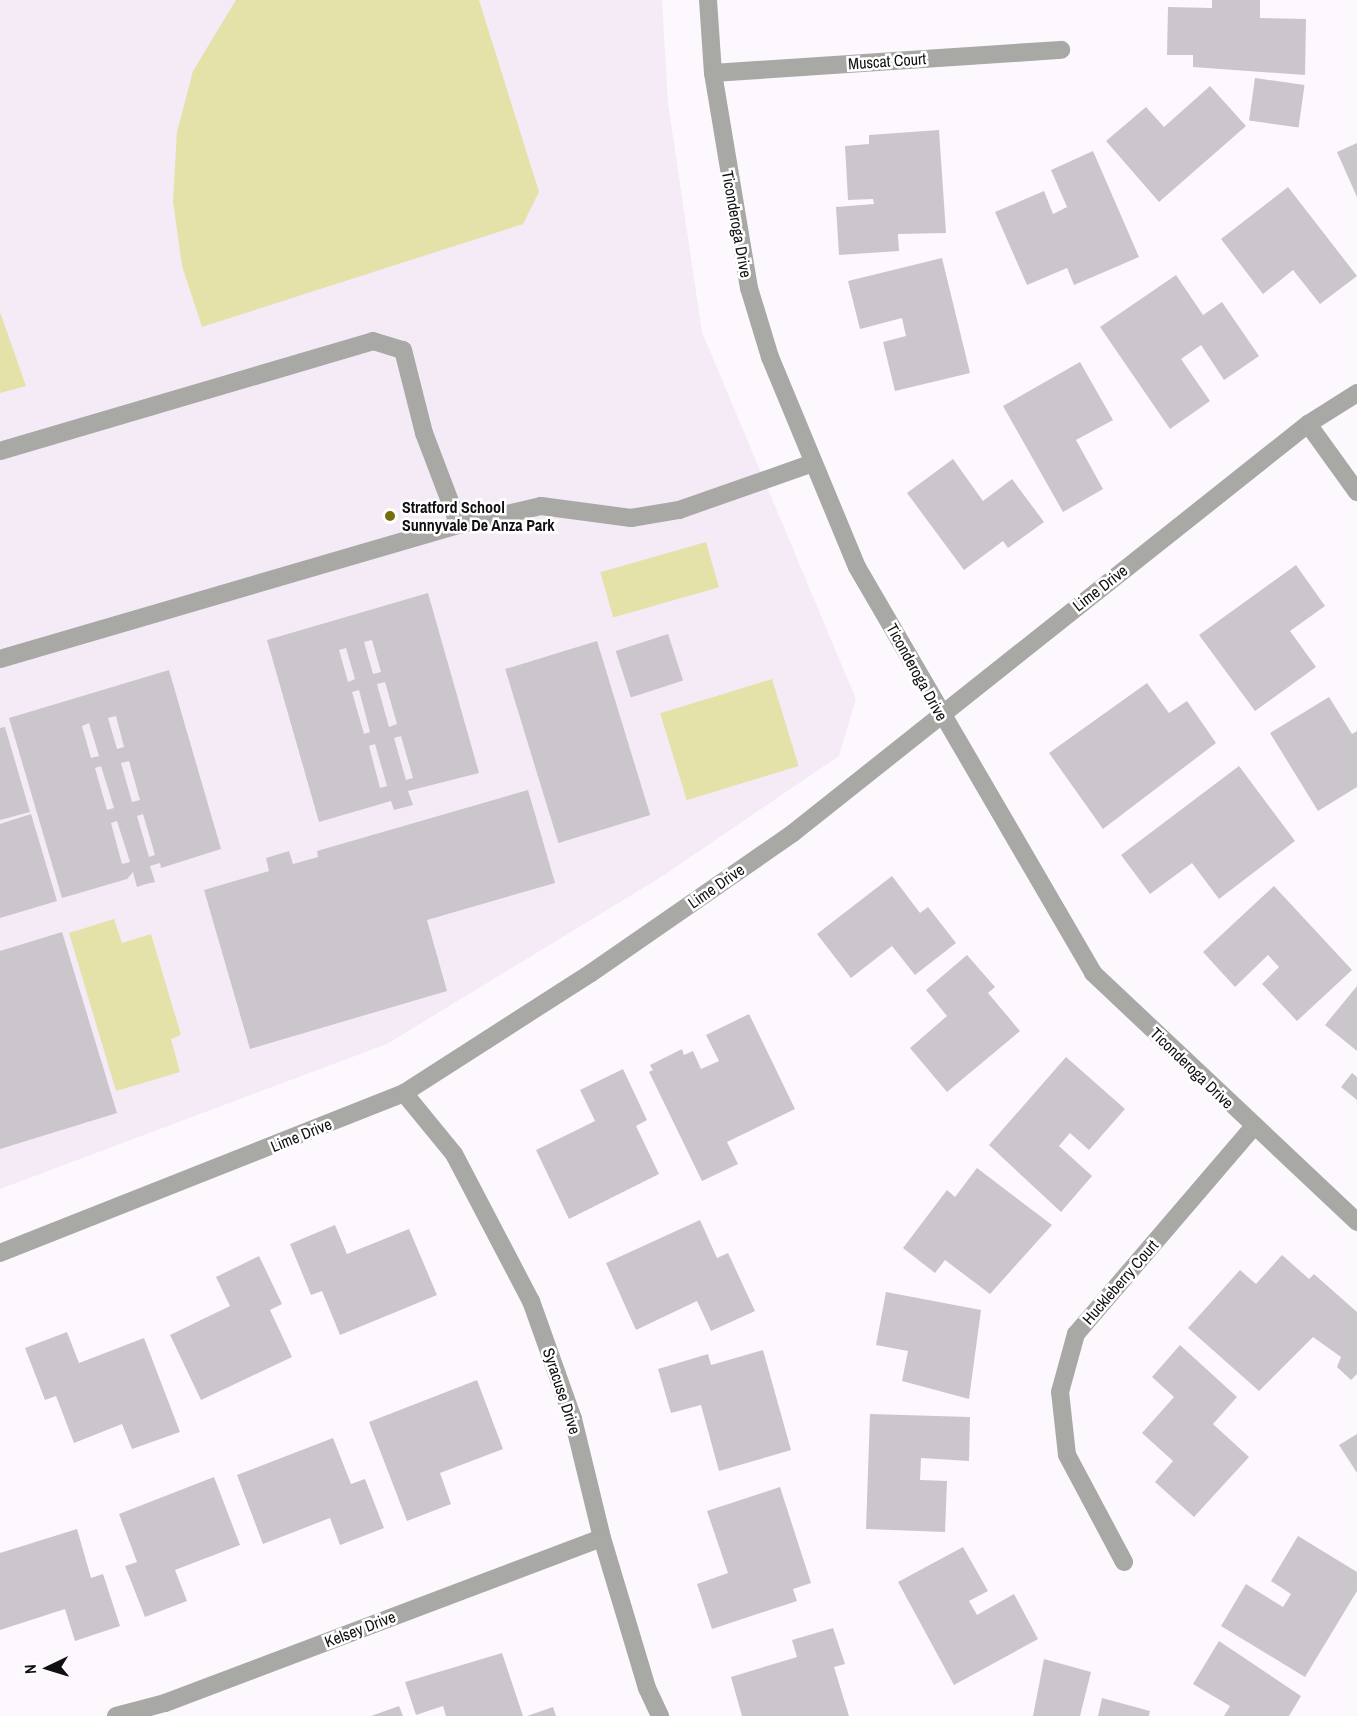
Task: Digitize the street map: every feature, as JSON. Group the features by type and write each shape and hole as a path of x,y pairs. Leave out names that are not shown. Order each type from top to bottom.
{"street":[{"name":"Ticonderoga Drive","path":"708,0 713,73 748,288 770,357 857,567 940,715 1094,973 1357,1222"},
{"name":"Muscat Court","path":"713,73 1061,50"},
{"path":"0,451 374,341 403,350 424,433 459,525"},
{"name":"Lime Drive","path":"0,1253 404,1093 591,973 793,833 1308,424 1357,393"},
{"path":"1308,424 1357,492"},
{"path":"0,658 459,525 541,506 631,518 679,510 813,463"},
{"name":"Syracuse Drive","path":"404,1093 454,1154 531,1301 573,1419 602,1538 647,1688 660,1716"},
{"name":"Huckleberry Court","path":"1124,1562 1067,1455 1060,1392 1076,1335 1254,1126"},
{"name":"Kelsey Drive","path":"116,1716 165,1703 602,1538"}],"shaded area":[{"name":"Stratford School Sunnyvale De Anza Park","path":"0,0 662,0 668,103 702,332 856,699 839,756 658,879 387,1044 0,1189"},
{"path":"236,0 479,0 539,192 523,224 202,327 182,266 173,201 177,132 193,71"},
{"path":"0,312 26,386 0,393"},
{"path":"706,542 719,587 613,617 600,572"},
{"path":"772,679 799,766 687,800 660,713"},
{"path":"114,919 122,943 151,934 181,1035 171,1039 180,1072 116,1091 69,933"}],"building":[{"path":"1212,0 1260,0 1260,18 1306,19 1305,75 1193,67 1193,55 1167,55 1168,7 1212,8"},
{"path":"1255,78 1305,85 1299,128 1249,121"},
{"path":"1210,86 1246,126 1159,202 1106,141 1146,107 1164,127"},
{"path":"939,130 946,233 898,234 899,251 839,255 836,207 874,204 873,199 848,200 845,146 869,144 869,135"},
{"path":"1357,143 1357,197 1337,152"},
{"path":"1093,151 1139,257 1074,285 1067,268 1027,285 995,212 1044,191 1053,214 1067,207 1051,170"},
{"path":"1288,187 1357,276 1320,304 1293,270 1263,294 1221,239"},
{"path":"942,258 970,373 895,391 883,342 906,336 902,318 860,329 848,281"},
{"path":"1176,275 1203,315 1222,302 1259,356 1224,380 1201,345 1181,359 1210,401 1170,429 1100,327"},
{"path":"1080,362 1113,420 1076,440 1103,489 1063,512 1003,406"},
{"path":"953,459 983,501 1012,479 1044,522 1008,548 1003,541 964,570 907,493"},
{"path":"1296,565 1325,606 1290,631 1316,667 1255,711 1199,635"},
{"path":"428,593 479,773 408,791 413,805 394,810 391,801 319,822 267,640","holes":["372,640 381,672 373,674 364,642","346,648 355,679 348,682 339,650","385,682 397,724 389,727 377,684","359,690 370,732 364,734 352,692","401,736 413,778 406,780 394,738","375,744 387,786 380,788 369,746"]},
{"path":"668,634 683,681 631,698 616,651"},
{"path":"597,641 650,815 558,843 505,669"},
{"path":"169,670 221,849 161,868 160,863 150,866 155,882 137,887 133,872 127,879 62,898 9,718","holes":["116,716 124,747 117,749 108,718","89,723 99,756 91,758 82,726","129,761 140,800 132,802 121,763","101,766 114,808 107,810 95,768","143,814 155,855 149,857 137,816","117,821 130,862 122,864 111,823"]},
{"path":"1147,683 1169,713 1187,701 1216,743 1103,829 1049,753"},
{"path":"1329,697 1352,734 1357,731 1357,787 1318,811 1270,733"},
{"path":"5,727 30,812 0,820 0,728"},
{"path":"1239,766 1295,841 1219,899 1192,863 1150,894 1121,855"},
{"path":"528,790 555,883 427,920 447,991 250,1049 204,890 269,871 266,858 289,851 293,864 318,857 317,851"},
{"path":"31,814 57,901 0,918 0,824"},
{"path":"892,876 920,913 928,907 956,943 915,975 892,946 851,978 817,934"},
{"path":"1274,886 1352,970 1297,1021 1262,984 1279,967 1268,955 1235,987 1203,952"},
{"path":"62,932 117,1113 0,1149 0,951"},
{"path":"967,955 995,987 988,993 1020,1031 947,1092 910,1048 947,1016 926,990"},
{"path":"1357,986 1357,1051 1325,1025"},
{"path":"749,1014 795,1109 727,1142 738,1164 702,1181 649,1072 653,1070 650,1065 682,1049 684,1055 693,1051 701,1069 719,1061 706,1035"},
{"path":"1066,1057 1125,1109 1089,1150 1070,1133 1059,1146 1092,1176 1061,1212 989,1145"},
{"path":"623,1069 647,1120 636,1126 659,1174 569,1219 536,1150 595,1121 580,1090"},
{"path":"1352,1073 1357,1077 1357,1100 1341,1087"},
{"path":"977,1168 1052,1225 990,1294 945,1260 935,1273 903,1248 947,1190 955,1197"},
{"path":"700,1220 717,1258 728,1253 755,1311 711,1331 697,1301 636,1330 606,1263"},
{"path":"335,1225 347,1254 409,1229 437,1295 340,1335 322,1291 311,1295 290,1244"},
{"path":"1282,1255 1309,1279 1314,1274 1357,1312 1357,1374 1351,1380 1337,1367 1341,1357 1313,1337 1259,1391 1188,1328 1240,1270 1256,1284"},
{"path":"259,1256 282,1304 270,1310 292,1357 201,1400 170,1335 230,1306 216,1277"},
{"path":"886,1292 981,1310 969,1399 902,1381 908,1351 876,1345"},
{"path":"67,1332 79,1363 144,1338 180,1432 132,1449 122,1424 74,1443 56,1396 45,1400 25,1348"},
{"path":"1180,1345 1237,1397 1213,1424 1249,1457 1194,1517 1155,1482 1173,1461 1142,1433 1174,1397 1152,1377"},
{"path":"763,1350 791,1450 719,1471 701,1405 671,1413 658,1369 708,1354 711,1365"},
{"path":"477,1380 503,1449 440,1473 451,1504 407,1521 369,1422"},
{"path":"870,1414 970,1417 969,1461 921,1458 920,1480 947,1481 945,1532 866,1529"},
{"path":"1357,1434 1357,1473 1339,1445"},
{"path":"333,1438 351,1484 365,1479 384,1528 340,1545 330,1518 263,1544 237,1475"},
{"path":"214,1477 240,1545 175,1570 187,1601 145,1617 125,1566 137,1562 119,1514"},
{"path":"780,1487 811,1583 793,1589 797,1601 712,1629 697,1584 728,1573 707,1511"},
{"path":"77,1529 91,1578 103,1574 120,1626 75,1641 65,1609 0,1630 0,1553"},
{"path":"1298,1536 1357,1572 1357,1591 1305,1677 1221,1626 1246,1584 1283,1607 1291,1594 1271,1581"},
{"path":"963,1547 988,1591 969,1601 977,1615 1014,1594 1038,1639 954,1685 898,1582"},
{"path":"833,1628 845,1664 834,1667 849,1716 742,1716 731,1677 797,1657 792,1640"},
{"path":"1219,1641 1301,1696 1289,1716 1224,1716 1230,1706 1193,1684"},
{"path":"502,1653 523,1716 446,1716 443,1706 416,1715 405,1682"},
{"path":"1044,1659 1091,1672 1080,1716 1033,1716"},
{"path":"1102,1698 1150,1711 1149,1716 1098,1716"},
{"path":"399,1706 403,1716 371,1716"},
{"path":"553,1707 556,1716 527,1716"}],"place":[{"name":"Stratford School Sunnyvale De Anza Park","path":"390,516"}]}
